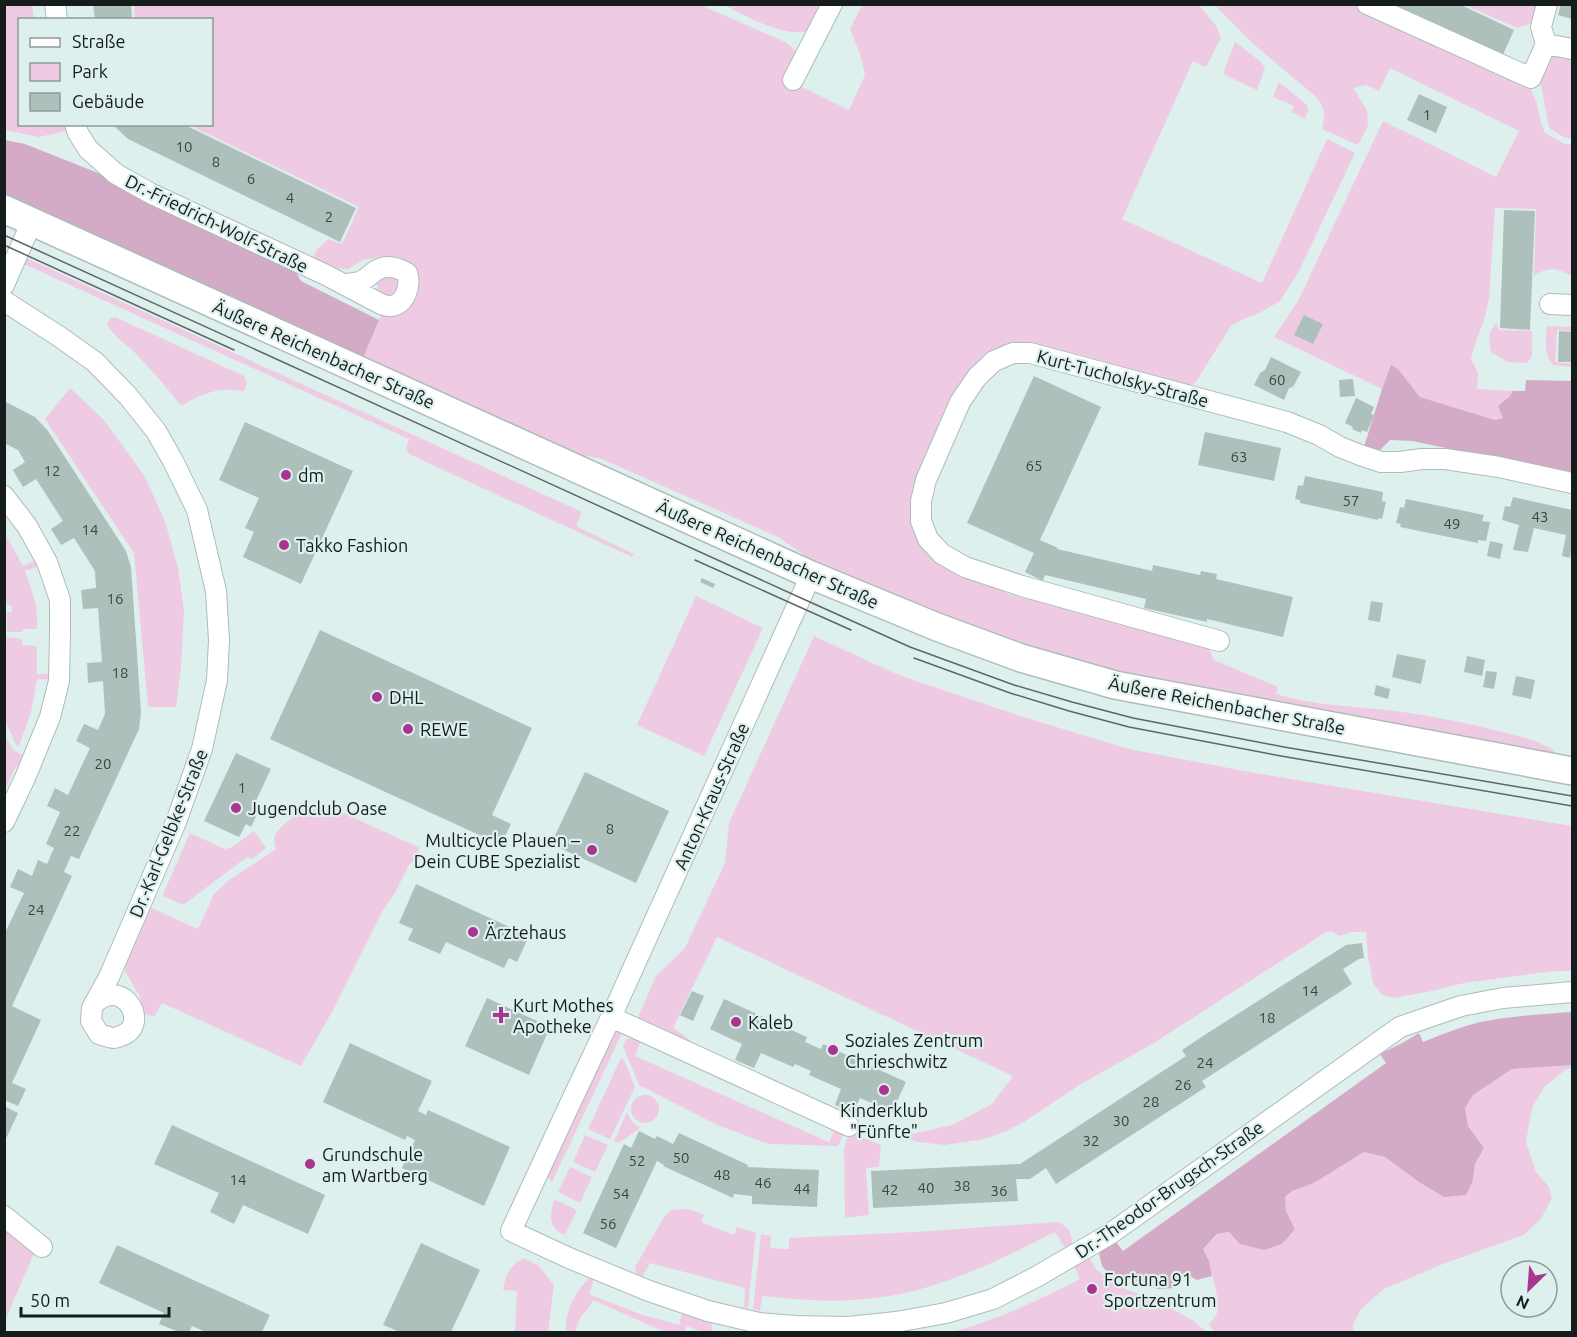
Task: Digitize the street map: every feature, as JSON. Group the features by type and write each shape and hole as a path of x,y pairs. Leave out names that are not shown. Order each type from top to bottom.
{"street":[{"path":"793,80 832,4"},
{"path":"1367,4 1531,78 1546,44 1541,27 1547,4"},
{"path":"1546,44 1572,49"},
{"name":"Dr.-Friedrich-Wolf-Straße","path":"76,126 88,149 116,174 152,194 344,284"},
{"name":"Äußere Reichenbacher Straße","path":"4,208 811,575 1021,658 1115,685 1572,771"},
{"path":"4,285 32,221"},
{"name":"Dr.-Karl-Gelbke-Straße","path":"4,301 95,362 128,396 156,431 197,510 216,591 219,640 217,680 202,749 176,822 97,1001"},
{"path":"1550,304 1572,305"},
{"name":"Kurt-Tucholsky-Straße","path":"1220,640 1022,586 977,571 942,554 928,540 921,521 921,501 926,480 960,402 977,377 994,361 1013,353 1030,353 1287,422 1350,451 1381,462 1445,459 1499,467 1572,483"},
{"path":"4,496 27,526 47,562 60,600 60,633 59,681 50,717 4,822"},
{"name":"Anton-Kraus-Straße","path":"512,1231 811,575"},
{"path":"109,977 133,1008 134,1023 127,1033 113,1038 99,1034 91,1021 92,1008 97,1001 113,994 125,998"},
{"name":"Dr.-Theodor-Brugsch-Straße","path":"512,1231 569,1258 649,1291 708,1311 759,1323 848,1327 896,1322 946,1313 993,1299 1036,1278 1110,1234 1400,1027 1432,1014 1461,1006 1503,998 1572,992"},
{"path":"611,1017 849,1126"},
{"path":"4,1216 42,1246"}],"green space":[{"path":"4,5 32,5 34,18 18,18 18,126 64,126 66,131 39,137 5,130"},
{"path":"134,5 701,5 787,43 798,53 788,80 849,110 865,75 850,29 862,5 1199,5 1217,27 1221,38 1206,67 1193,61 1122,219 1262,283 1327,139 1355,153 1298,273 1280,301 1231,326 1192,385 1025,342 1001,348 973,367 951,395 929,446 927,462 916,493 942,563 1011,595 1206,643 1214,660 1278,687 1276,694 1305,701 1408,713 1473,725 1532,740 1547,746 1561,757 1080,667 995,640 813,561 778,537 602,459 582,455 363,358 382,313 410,305 419,287 418,277 412,266 400,257 385,256 363,260 348,269 330,268 312,260 317,249 329,239 342,244 359,207 191,126 213,126 213,18 135,18"},
{"path":"725,5 821,5 806,32 796,32 775,28"},
{"path":"1215,5 1358,5 1528,83 1545,133 1565,144 1572,144 1572,276 1553,269 1534,276 1536,209 1495,208 1489,298 1471,359 1478,373 1477,389 1513,391 1498,406 1504,418 1495,420 1420,397 1398,369 1391,366 1382,389 1274,337 1298,301 1383,121 1496,177 1519,131 1390,68 1379,91 1367,85 1353,88 1367,110 1368,126 1358,145 1322,129 1324,112 1316,97 1250,41"},
{"path":"1465,5 1541,5 1536,22 1517,28"},
{"path":"1235,42 1260,61 1265,68 1257,90 1223,74"},
{"path":"1558,53 1572,54 1572,139 1563,137 1549,128 1539,75 1542,63"},
{"path":"1279,82 1307,105 1308,111 1305,119 1291,112 1294,106 1273,97"},
{"path":"26,258 582,512 576,526 634,554 632,557 409,454 406,448 409,439 24,264"},
{"path":"395,275 400,282 399,293 388,298 378,291 377,284 380,277"},
{"path":"115,317 244,376 247,383 244,391 211,392 181,406 149,367 110,329 107,324 110,318"},
{"path":"1497,322 1498,330 1532,331 1532,356 1527,363 1508,362 1491,352 1490,336"},
{"path":"1547,326 1572,327 1572,331 1557,330 1555,362 1572,364 1572,367 1553,365 1546,347"},
{"path":"70,388 104,420 145,477 165,521 178,568 184,610 176,707 148,707 134,553 45,419"},
{"path":"4,532 23,566 36,560 39,566 25,571 36,607 37,629 7,632 7,612 12,612 11,605 7,605 5,593"},
{"path":"696,596 763,628 704,756 637,725"},
{"path":"814,636 916,681 1129,749 1255,773 1572,826 1572,971 1555,971 1464,983 1394,998 1382,995 1373,983 1366,932 1352,932 1339,936 1333,932 1326,932 1154,1043 1081,1084 1024,1122 1006,1131 985,1139 944,1145 899,1137 952,1125 992,1104 1013,1076 717,937 673,1028 695,1045 638,1021 656,976 685,948 725,863 729,823"},
{"path":"7,637 22,639 22,645 37,646 37,674 54,674 53,680 37,679 31,713 18,748 5,722 4,655"},
{"path":"4,733 13,750 29,758 24,769 16,766 5,790"},
{"path":"317,801 420,848 383,910 333,1010 301,1066 162,1003 154,1017 143,1013 140,997 125,971 127,958 149,907 198,929 214,894 229,880 276,849 274,838 278,830"},
{"path":"254,831 266,848 252,859 247,857 183,905 163,896 190,833 225,849 232,847"},
{"path":"614,1030 623,1031 552,1182 547,1177"},
{"path":"642,1038 635,1056 829,1142 836,1126 845,1130 838,1146 769,1144 717,1125 639,1085 623,1046 626,1039"},
{"path":"621,1058 624,1060 635,1087 610,1139 588,1129"},
{"path":"1572,1065 1544,1087 1532,1108 1526,1142 1536,1172 1549,1187 1552,1198 1541,1219 1524,1235 1443,1264 1384,1289 1361,1309 1353,1325 1354,1332 1215,1332 1209,1325 1218,1307 1216,1290 1203,1249 1218,1234 1295,1228 1286,1211 1284,1197 1292,1191 1314,1183 1364,1152 1385,1157 1419,1182 1473,1180 1475,1164 1484,1148 1468,1126 1465,1108 1473,1095 1512,1069"},
{"path":"645,1095 655,1099 659,1109 655,1119 645,1123 635,1119 631,1109 635,1099"},
{"path":"627,1112 632,1122 640,1128 619,1143 614,1141"},
{"path":"849,1132 881,1145 879,1167 866,1168 869,1215 845,1218 844,1149"},
{"path":"585,1135 608,1145 595,1172 573,1162"},
{"path":"570,1167 592,1177 580,1203 558,1192"},
{"path":"554,1199 577,1210 565,1235 555,1228 551,1220"},
{"path":"689,1209 704,1215 701,1222 734,1235 737,1227 756,1233 748,1308 744,1307 745,1288 650,1263 643,1276 636,1275 635,1267 664,1217 671,1210"},
{"path":"1058,1222 1065,1226 1071,1234 1072,1246 1067,1251 1055,1232 983,1267 906,1293 842,1301 762,1296 760,1311 753,1309 761,1234 771,1236 770,1248 789,1249 789,1238"},
{"path":"5,1223 35,1251 5,1321"},
{"name":"Fortuna 91 Sportzentrum","path":"1086,1253 1096,1269 1113,1284 1163,1304 1194,1321 1206,1332 952,1332 1017,1309 1080,1279 1072,1262"},
{"path":"523,1258 538,1265 554,1285 548,1332 515,1332 517,1291 503,1290 509,1271"},
{"path":"589,1278 594,1280 589,1294 643,1315 679,1325 682,1314 711,1322 713,1332 702,1332 687,1326 684,1332 665,1332 593,1300 582,1315 575,1330 578,1332 566,1332 571,1303"}],"shaded area":[{"path":"5,140 25,144 98,173 296,272 301,281 379,320 363,358 5,195"},
{"path":"1391,365 1398,369 1420,397 1495,420 1503,418 1498,406 1513,391 1525,391 1526,380 1572,381 1572,474 1412,441 1390,440 1380,450 1364,447"},
{"path":"1572,1012 1572,1065 1512,1069 1473,1095 1465,1108 1468,1126 1484,1148 1475,1164 1473,1180 1466,1195 1444,1197 1385,1157 1364,1152 1314,1183 1292,1191 1285,1197 1286,1211 1295,1229 1282,1244 1264,1250 1240,1244 1229,1232 1217,1234 1203,1249 1209,1261 1212,1276 1197,1280 1186,1274 1180,1277 1175,1288 1158,1289 1129,1278 1109,1274 1102,1266 1099,1254 1105,1247 1116,1242 1123,1251 1386,1063 1380,1054 1419,1033 1423,1042 1480,1022"}],"building":[{"path":"93,4 131,4 132,18 95,18"},
{"path":"1389,4 1459,4 1514,30 1502,57"},
{"path":"1561,4 1572,4 1572,19 1558,15"},
{"path":"1419,94 1447,107 1436,133 1407,120"},
{"path":"114,126 187,126 356,208 340,242 128,139"},
{"path":"1504,210 1535,211 1530,330 1500,328"},
{"path":"1304,315 1323,324 1313,344 1294,335"},
{"path":"1559,331 1572,332 1572,362 1558,362"},
{"path":"1271,357 1301,372 1293,387 1289,388 1284,400 1254,385"},
{"path":"1034,376 1101,407 1040,540 1057,549 1152,571 1153,565 1200,575 1201,571 1217,574 1216,579 1293,597 1283,637 1207,619 1207,622 1144,608 1146,599 1045,575 1043,581 1025,572 1034,553 967,523"},
{"path":"1353,379 1355,396 1340,397 1339,380"},
{"path":"1356,398 1374,407 1371,414 1374,415 1367,432 1362,430 1361,433 1345,423"},
{"path":"4,401 35,417 48,431 126,551 131,567 141,712 139,729 79,859 71,856 64,872 72,876 12,1006 41,1020 12,1083 26,1089 18,1106 4,1100 4,935 24,893 10,887 18,869 32,876 38,860 47,864 54,848 46,844 60,812 47,806 55,788 68,795 90,748 76,741 84,724 98,730 105,714 103,681 88,683 87,663 102,662 98,608 83,609 81,590 96,588 95,571 74,538 61,545 51,529 63,521 36,479 23,487 13,470 25,462 18,450 4,443"},
{"name":"dm","path":"245,422 353,471 301,584 243,557 254,532 245,528 259,498 219,480"},
{"path":"1205,432 1281,448 1274,481 1198,465"},
{"path":"1305,476 1383,492 1382,501 1386,502 1382,519 1300,503 1300,500 1295,499 1298,485 1303,486"},
{"path":"1513,497 1572,510 1570,558 1562,556 1566,535 1534,528 1528,552 1513,550 1519,525 1502,520 1505,506 1510,507"},
{"path":"1406,499 1484,515 1482,521 1490,522 1486,541 1478,540 1478,543 1400,527 1401,524 1396,523 1400,507 1404,508"},
{"path":"1490,541 1503,544 1500,559 1487,556"},
{"path":"702,578 715,584 713,588 700,582"},
{"path":"1371,601 1383,603 1380,622 1368,620"},
{"path":"320,630 532,728 492,815 511,824 501,845 270,739"},
{"path":"1397,654 1426,660 1421,684 1392,677"},
{"path":"1467,656 1485,660 1482,676 1464,672"},
{"path":"1486,671 1497,672 1494,689 1483,687"},
{"path":"1516,676 1535,680 1531,699 1512,695"},
{"path":"1376,685 1390,689 1388,699 1374,695"},
{"path":"236,753 271,769 254,805 260,808 251,827 246,824 239,837 204,821"},
{"path":"585,772 669,811 636,883 551,844"},
{"name":"Ärztehaus","path":"416,884 529,936 517,962 509,958 504,968 446,942 440,954 408,940 413,929 399,923"},
{"path":"1362,943 1364,958 1343,969 1352,984 1202,1081 1206,1087 1056,1184 1046,1168 1030,1179 1016,1179 1018,1201 873,1208 871,1171 1020,1164 1186,1056 1182,1050 1203,1036 1346,945"},
{"path":"692,991 704,996 693,1021 680,1015"},
{"path":"487,998 550,1027 529,1075 465,1046"},
{"path":"724,999 807,1037 805,1042 821,1049 823,1044 906,1082 892,1112 860,1098 853,1113 835,1105 841,1089 809,1075 811,1071 795,1064 793,1067 761,1053 754,1068 735,1060 742,1044 710,1029"},
{"path":"350,1043 432,1081 418,1111 426,1115 428,1110 510,1147 484,1206 402,1168 415,1140 407,1136 405,1140 323,1102"},
{"path":"4,1106 18,1113 4,1143"},
{"path":"172,1125 325,1195 308,1234 243,1205 234,1224 210,1212 219,1193 154,1164"},
{"path":"639,1131 673,1144 679,1133 748,1165 747,1167 819,1170 817,1207 752,1204 752,1196 734,1194 733,1198 663,1166 657,1161 616,1248 583,1233 624,1144 631,1148"},
{"path":"421,1243 480,1270 451,1332 400,1332 383,1325"},
{"path":"117,1245 270,1315 262,1332 206,1332 192,1326 189,1332 179,1332 159,1324 164,1313 99,1283"}],"tram line":[{"path":"4,235 910,647 1014,685 1133,718 1284,747 1572,796"},
{"path":"4,245 234,350"},
{"path":"695,560 851,630"},
{"path":"914,658 1010,693 1129,727 1281,756 1572,806"}],"place":[{"name":"dm","path":"286,475"},
{"name":"Takko Fashion","path":"284,545"},
{"name":"DHL","path":"377,697"},
{"name":"REWE","path":"408,729"},
{"name":"Jugendclub Oase","path":"236,808"},
{"name":"Multicycle Plauen – Dein CUBE Spezialist","path":"592,850"},
{"name":"Ärztehaus","path":"473,932"},
{"name":"Kurt Mothes Apotheke","path":"501,1015"},
{"name":"Kaleb","path":"736,1022"},
{"name":"Soziales Zentrum Chrieschwitz","path":"833,1050"},
{"name":"Kinderklub \"Fünfte\"","path":"884,1090"},
{"name":"Grundschule am Wartberg","path":"310,1164"},
{"name":"Fortuna 91 Sportzentrum","path":"1092,1289"}]}
